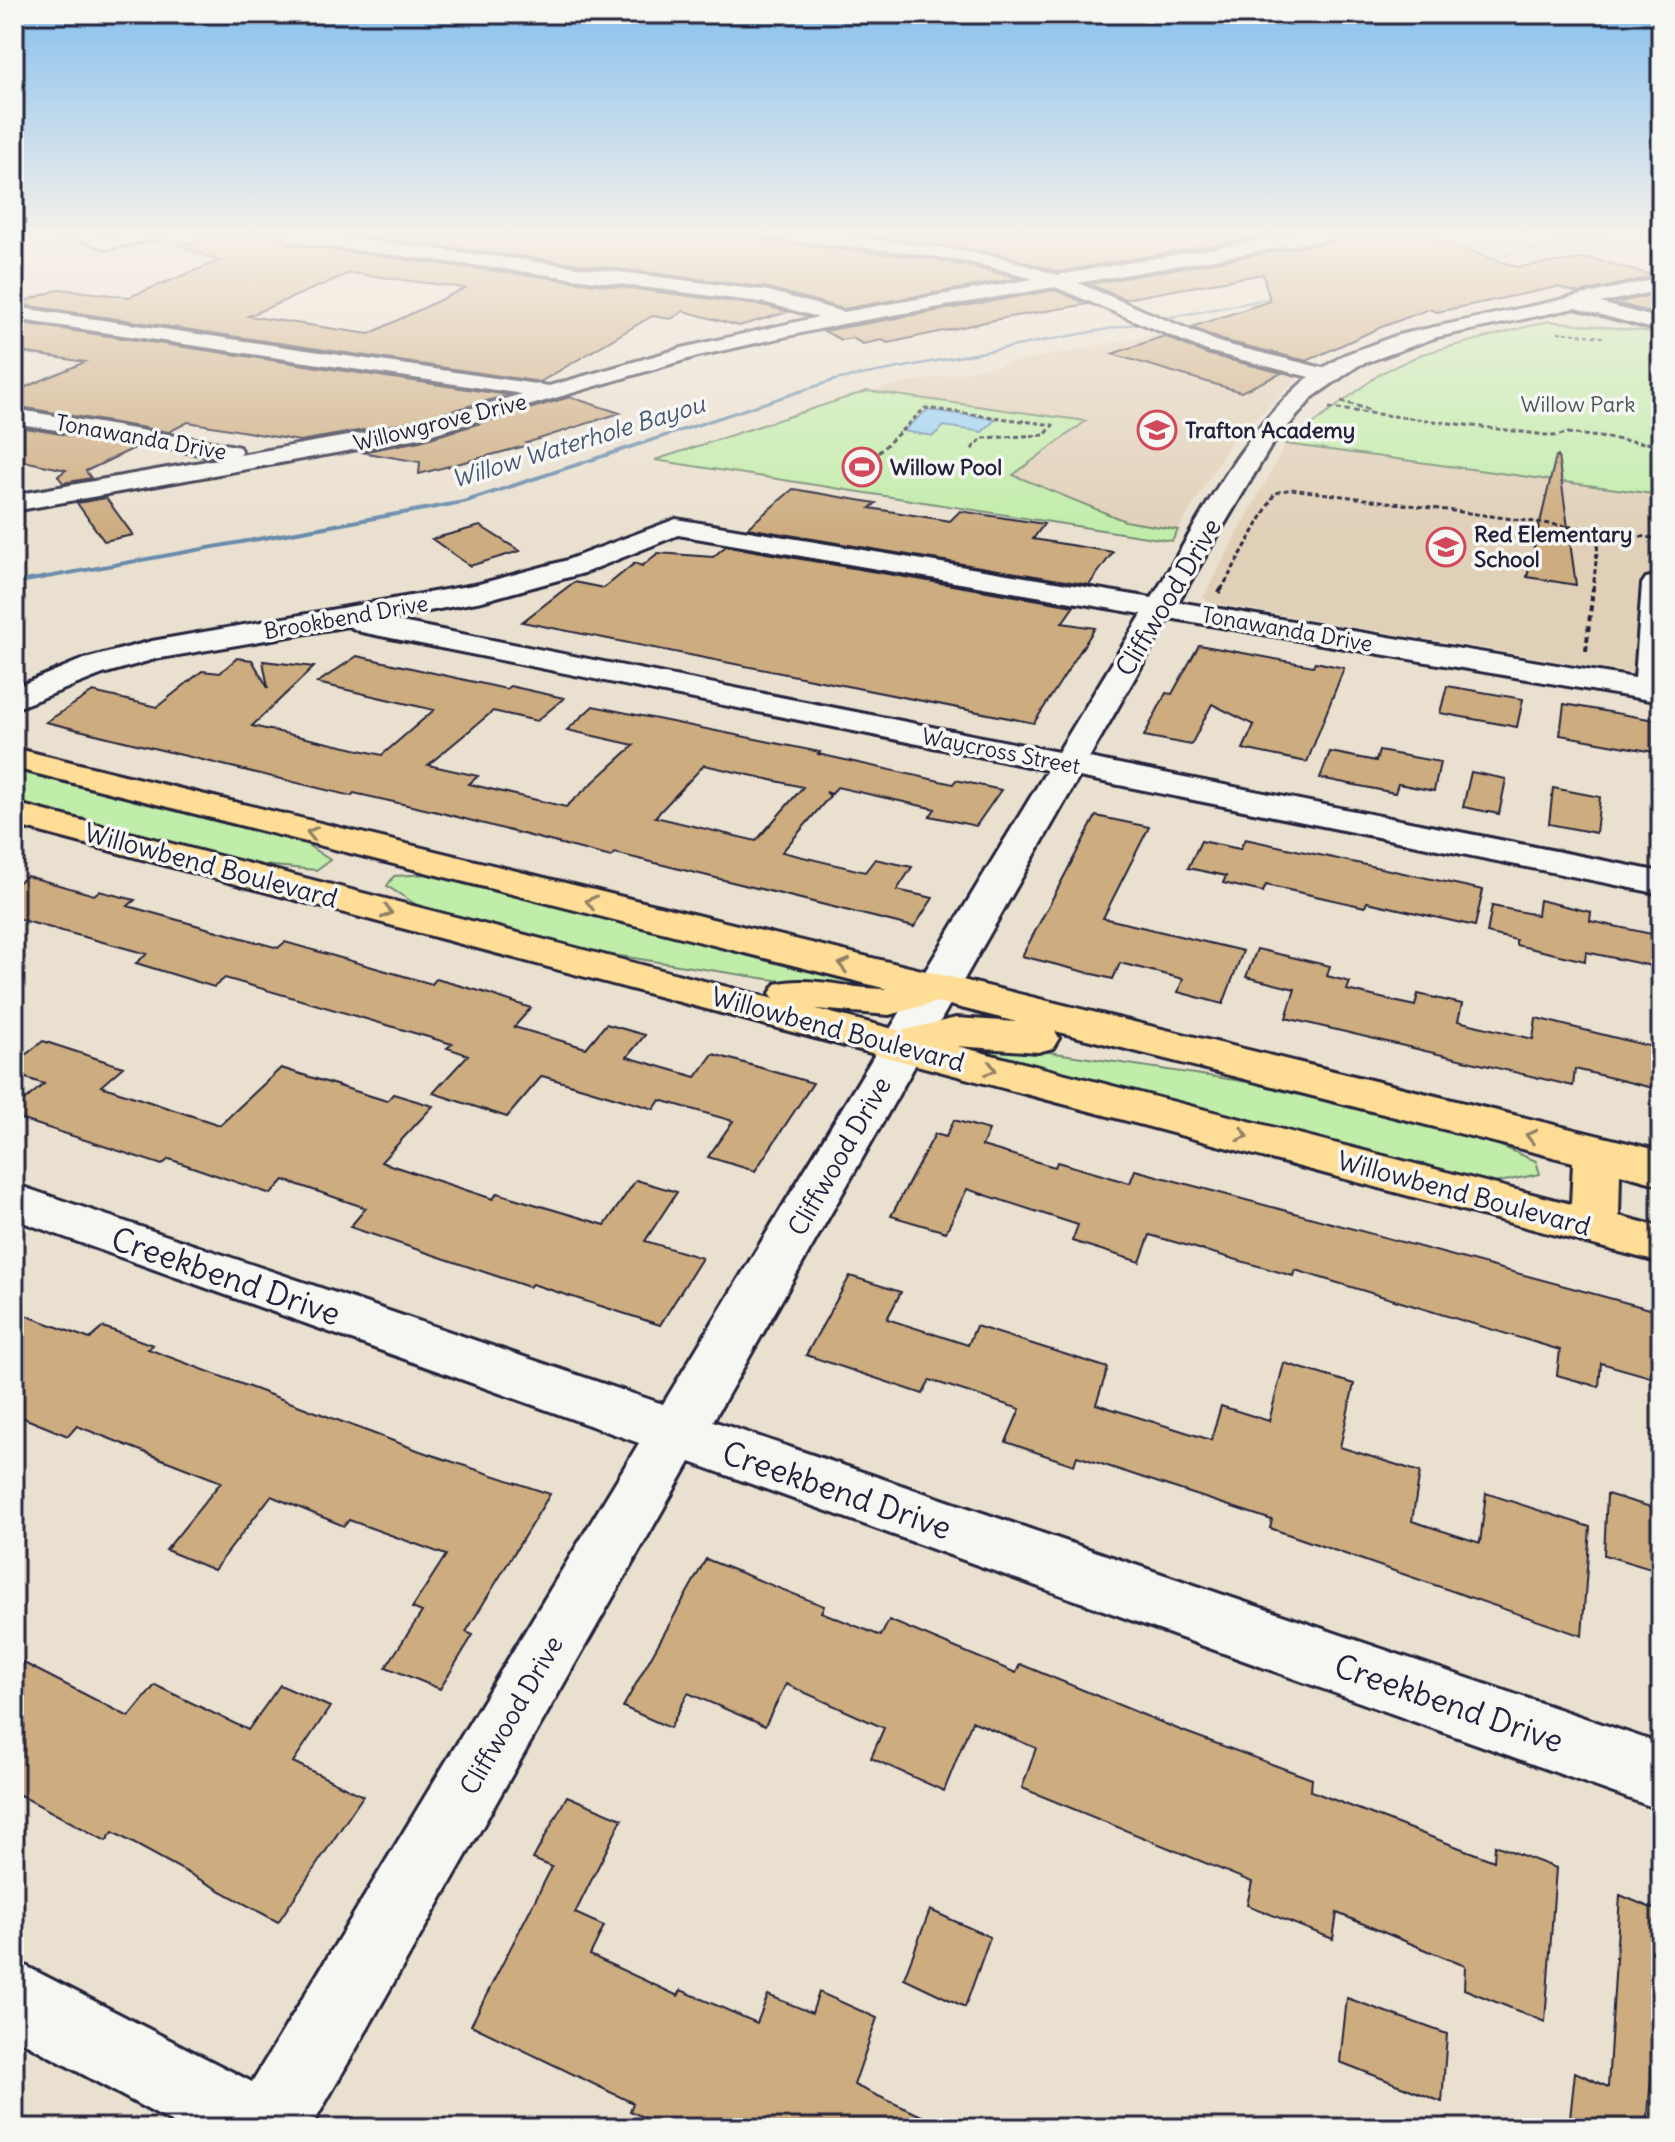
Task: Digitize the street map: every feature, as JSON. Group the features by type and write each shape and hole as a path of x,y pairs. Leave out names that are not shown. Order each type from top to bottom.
{"main road":[{"name":"Willowbend Boulevard","path":"14,758 1661,1168"},
{"name":"Willowbend Boulevard","path":"14,814 1661,1245"},
{"path":"329,897 381,850"},
{"path":"602,968 867,1003 906,1000 937,989"},
{"path":"904,1046 929,1034 969,1030 1223,1059"},
{"path":"1594,1227 1597,1152"}],"street":[{"path":"151,333 555,392"},
{"name":"Willowgrove Drive","path":"14,503 419,431 693,351 774,333"},
{"path":"1179,333 1330,394"},
{"name":"Cliffwood Drive","path":"268,2128 1160,608 1262,441 1306,391 1330,394 1364,356 1407,340 1455,333"},
{"name":"Tonawanda Drive","path":"14,416 267,459"},
{"name":"Tonawanda Drive","path":"676,527 1655,692"},
{"name":"Brookbend Drive","path":"14,699 92,667 152,650 482,592 574,567 676,527"},
{"path":"1655,692 1656,584 1661,584"},
{"name":"Waycross Street","path":"341,619 1661,883"},
{"name":"Creekbend Drive","path":"14,1201 1661,1777"},
{"path":"14,1997 260,2128"}],"path":[{"path":"1598,333 1609,338"},
{"path":"1330,394 1384,415"},
{"path":"1330,394 1384,415 1554,436 1568,433 1661,445"},
{"path":"878,453 925,408 1053,425 1045,435 982,438 971,450"},
{"path":"1222,597 1219,593 1275,493 1282,490 1303,490 1599,533"},
{"path":"1580,654 1589,646 1599,530 1661,539"}],"shaded area":[{"name":"Trafton Academy","path":"1163,333 1252,364 1302,375 1232,440 1178,530 1125,521 1012,475 1085,420 867,391"},
{"name":"Red Elementary School","path":"1286,444 1661,495 1661,678 1210,603 1203,598"}],"green space":[{"name":"Willow Park","path":"1503,333 1661,333 1661,495 1286,444 1381,373 1422,354"},
{"name":"Willow Pool","path":"867,391 1086,421 1013,475 1125,521 1178,530 1172,541 655,460"},
{"path":"14,770 303,842 330,860 316,870 241,863 14,802"},
{"path":"430,874 859,981 859,993 588,951 420,907 387,886 394,876"},
{"path":"988,1043 1281,1087 1475,1135 1536,1161 1540,1174 1494,1183 979,1051"}],"water":[{"path":"927,410 996,419 982,432 944,426 933,436 903,431"}],"building":[{"path":"14,333 88,333 508,395 415,421 300,441 188,422 169,432 14,406 14,392 85,362 14,351"},
{"path":"211,333 623,333 540,382"},
{"path":"828,333 935,333 888,343 882,340 863,344 852,338 841,340"},
{"path":"1205,333 1368,333 1307,361"},
{"path":"1164,336 1206,354 1282,373 1241,392 1112,354"},
{"path":"570,397 620,413 526,443 529,445 419,474 420,462 361,452 420,441"},
{"path":"14,426 137,447 86,471 91,478 63,483 58,476 66,470 14,459"},
{"path":"1558,456 1576,585 1527,577"},
{"path":"793,489 876,503 870,508 950,521 960,511 1044,524 1033,539 1113,552 1089,585 747,528"},
{"path":"106,498 133,535 104,541 77,503"},
{"path":"480,526 520,551 470,566 432,539"},
{"path":"726,546 1074,606 1062,623 1095,628 1034,723 522,622 574,582 604,588 635,563 642,566 658,553 713,557"},
{"path":"1199,645 1313,666 1315,662 1344,668 1307,762 1243,749 1254,725 1212,704 1191,745 1144,736 1166,693 1172,694"},
{"path":"357,656 506,689 510,686 564,698 537,721 493,711 428,765 478,776 469,784 566,807 634,745 567,730 593,706 820,752 818,754 953,784 956,780 1001,790 976,826 930,816 935,809 837,787 832,794 826,792 830,796 782,852 865,872 875,859 912,867 897,890 933,898 914,927 615,853 611,857 438,812 354,793 351,796 46,722 93,692 157,707 202,671 220,673 237,658 252,660 268,688 263,661 314,667 252,726 382,755 434,710 317,683","holes":["704,765 803,787 756,841 655,817"]},
{"path":"1447,686 1523,699 1517,727 1440,713"},
{"path":"1564,704 1655,720 1654,752 1560,735"},
{"path":"1379,751 1440,762 1434,791 1398,784 1395,793 1320,778 1330,752 1376,761"},
{"path":"1471,772 1506,779 1499,814 1463,807"},
{"path":"1553,788 1600,797 1596,833 1549,824"},
{"path":"1096,816 1149,827 1103,918 1243,951 1223,1004 1178,992 1183,979 1120,963 1113,979 1022,956"},
{"path":"1245,839 1483,890 1475,926 1367,902 1365,907 1266,885 1263,892 1223,883 1226,876 1188,868 1201,841 1240,849"},
{"path":"27,876 94,895 99,891 135,900 128,906 278,948 285,942 432,984 436,979 483,992 531,1008 514,1027 586,1048 606,1024 645,1035 627,1057 696,1077 713,1054 813,1083 755,1171 708,1157 733,1121 660,1100 654,1109 542,1076 507,1117 433,1093 468,1055 447,1048 452,1044 225,978 214,987 136,963 147,954 14,918 14,885"},
{"path":"1539,900 1591,912 1590,921 1661,936 1661,968 1586,952 1585,961 1516,945 1516,940 1487,933 1492,906 1537,915"},
{"path":"1257,949 1330,966 1327,976 1350,982 1347,990 1415,1006 1418,994 1462,1004 1458,1021 1533,1039 1536,1018 1661,1049 1661,1090 1575,1069 1573,1086 1286,1018 1295,989 1246,977"},
{"path":"43,1041 123,1067 101,1086 220,1125 281,1068 387,1101 393,1094 433,1106 381,1162 493,1199 497,1193 605,1225 636,1180 677,1192 645,1241 702,1258 660,1325 532,1284 529,1287 350,1227 366,1208 284,1180 271,1194 169,1159 162,1165 14,1117 14,1109 44,1084 14,1074 14,1064"},
{"path":"954,1120 989,1130 982,1146 1055,1167 1057,1162 1130,1183 1135,1170 1661,1312 1661,1380 1601,1363 1599,1387 1557,1375 1560,1350 1295,1270 1293,1276 1150,1235 1140,1262 1072,1241 1078,1225 967,1189 946,1232 891,1216 935,1134 946,1137"},
{"path":"850,1276 901,1292 887,1319 968,1345 976,1326 1108,1368 1096,1404 1211,1440 1221,1406 1269,1421 1284,1363 1354,1384 1340,1447 1420,1472 1412,1521 1480,1543 1486,1493 1590,1527 1582,1636 1270,1528 1272,1520 1077,1456 1074,1465 1006,1442 1020,1409 930,1380 923,1394 806,1355"},
{"path":"14,1311 90,1339 103,1327 153,1345 148,1349 420,1451 550,1494 466,1632 473,1635 440,1689 386,1667 422,1612 412,1608 446,1555 349,1520 344,1526 271,1496 214,1570 166,1550 221,1482 77,1426 68,1436 14,1414"},
{"path":"1607,1494 1661,1510 1661,1572 1604,1555"},
{"path":"706,1559 824,1606 821,1612 881,1636 889,1620 1016,1673 1020,1664 1180,1730 1312,1779 1311,1791 1494,1861 1495,1845 1556,1868 1545,2022 1464,1989 1465,1966 1337,1913 1333,1939 1247,1905 1252,1882 1022,1788 1036,1748 972,1721 944,1791 871,1758 884,1728 786,1684 765,1726 688,1693 670,1728 623,1707"},
{"path":"14,1658 129,1717 155,1685 248,1730 280,1685 330,1707 293,1762 363,1796 278,1922 113,1832 106,1841 14,1792"},
{"path":"567,1796 622,1819 575,1913 604,1926 590,1955 678,1996 681,1990 757,2023 768,1995 812,2013 819,1992 877,2018 854,2085 948,2128 666,2128 630,2111 633,2103 471,2025 552,1867 533,1859"},
{"path":"1620,1895 1661,1912 1661,2054 1653,2051 1647,2128 1569,2128 1575,2072 1608,2087"},
{"path":"930,1910 990,1937 965,2007 904,1978"},
{"path":"1347,1998 1447,2034 1442,2102 1340,2062"}],"waterway":[{"name":"Willow Waterhole Bayou","path":"14,583 464,502 835,380 1086,333"}],"place":[{"name":"Trafton Academy","path":"1157,430"},
{"name":"Willow Pool","path":"862,467"},
{"name":"Red Elementary School","path":"1446,547"}]}
